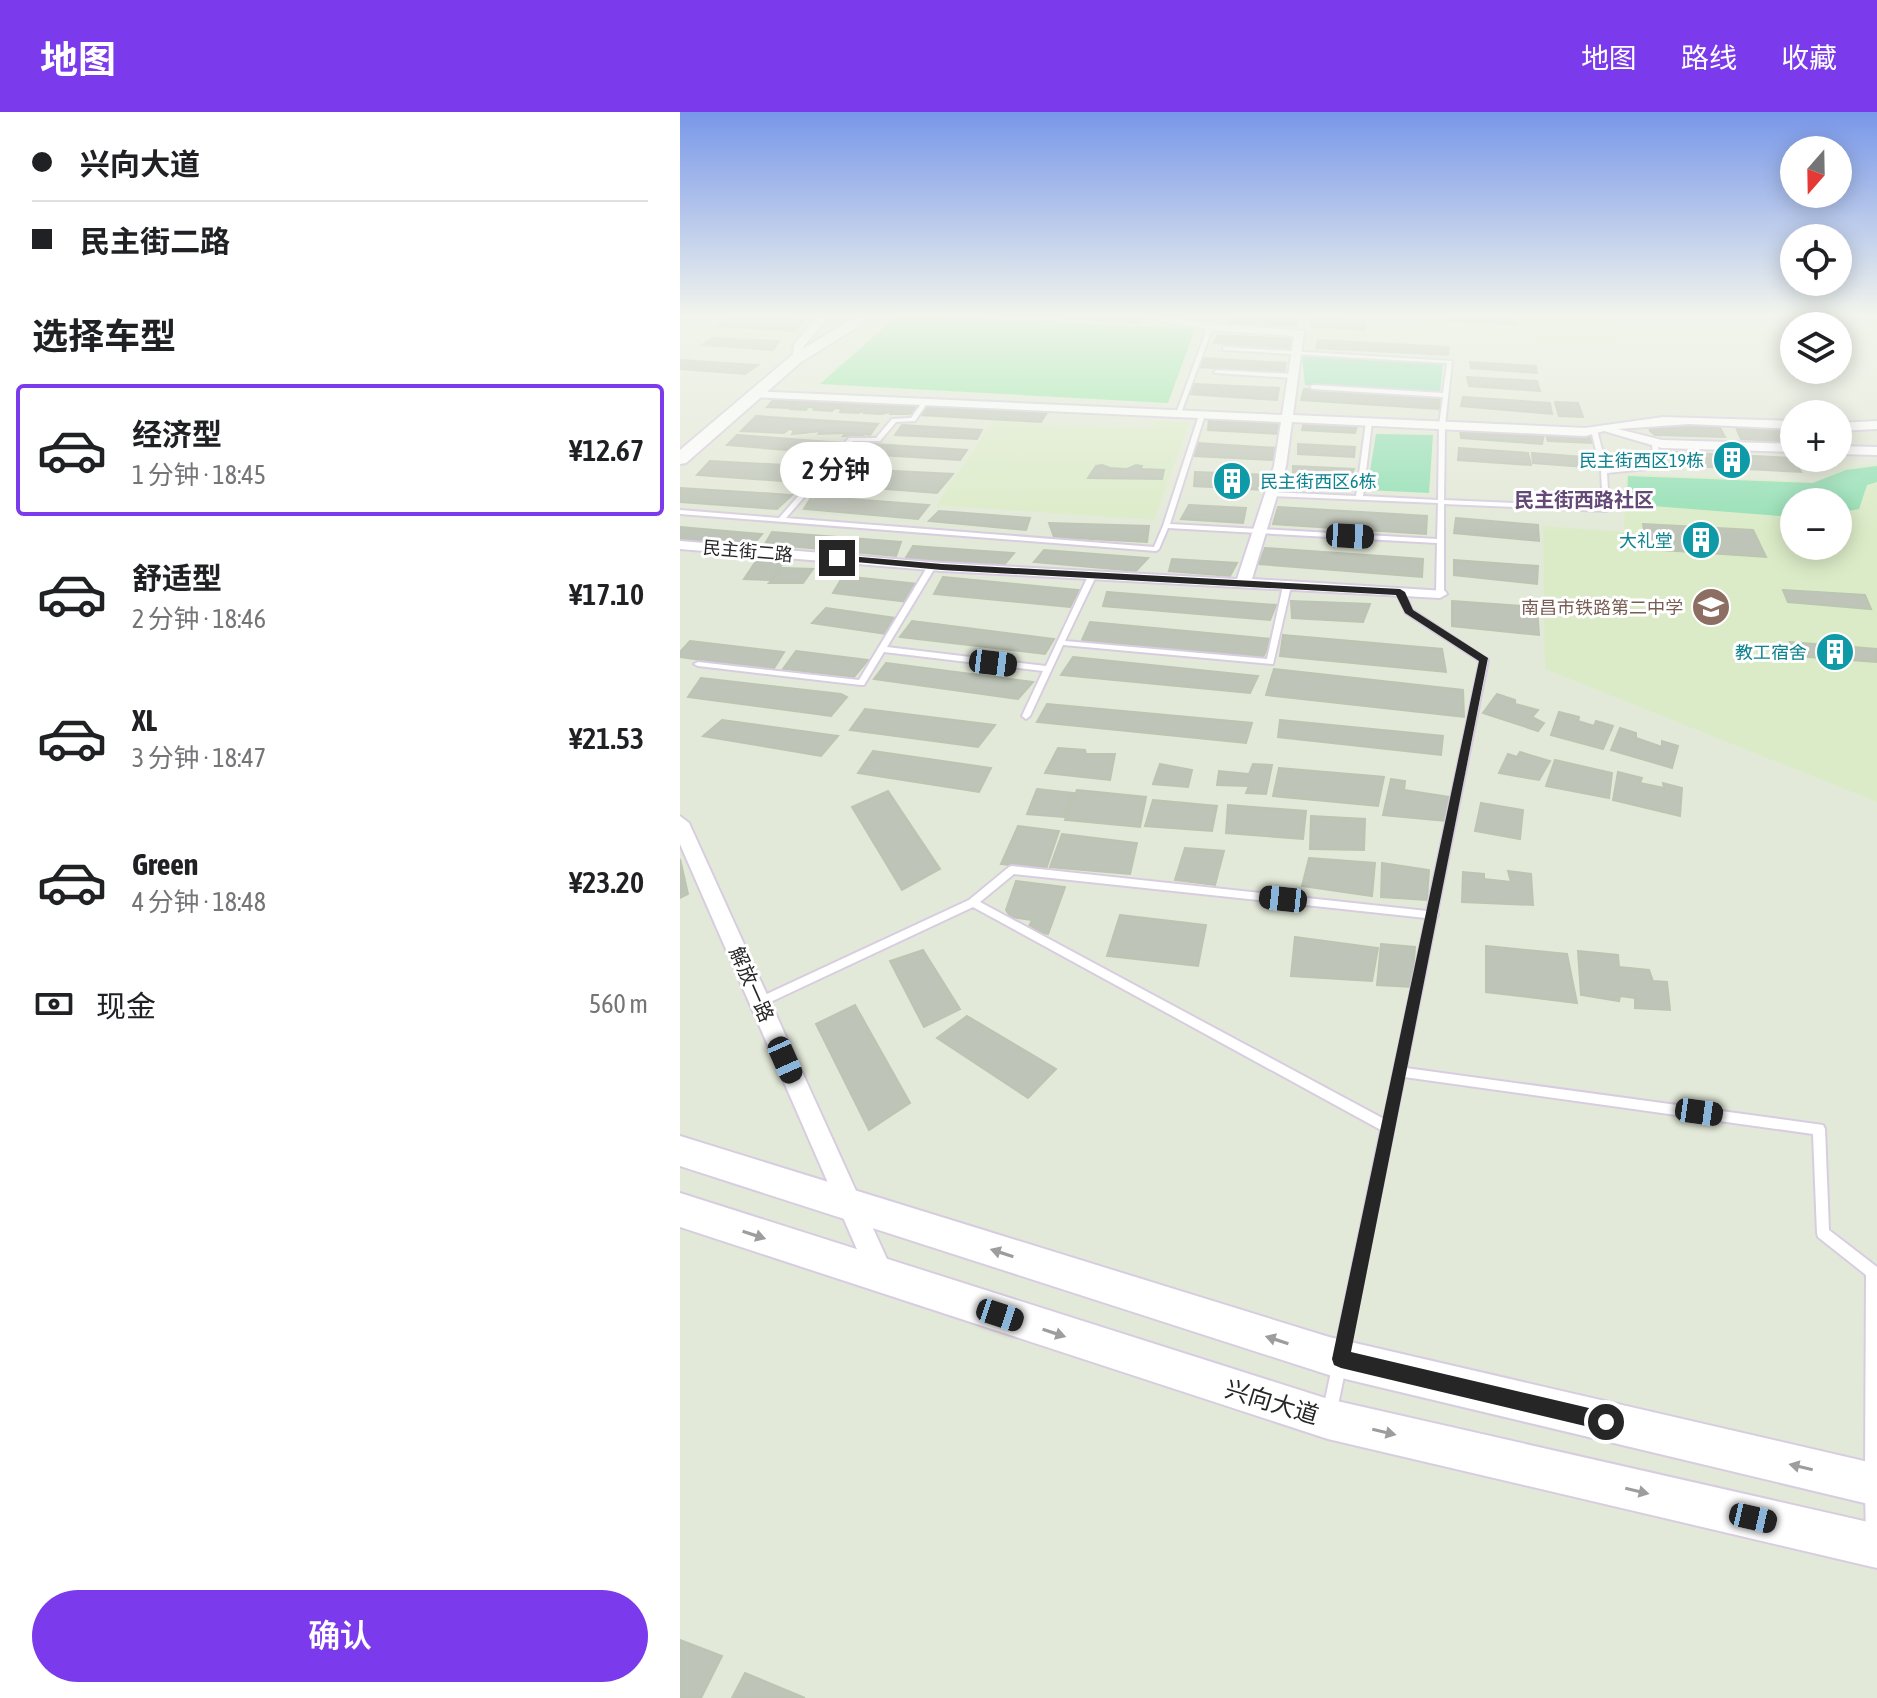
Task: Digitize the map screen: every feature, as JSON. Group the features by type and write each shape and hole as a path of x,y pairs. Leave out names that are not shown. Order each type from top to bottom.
{"street":[{"path":"680,459 762,387"},
{"path":"1243,584 1290,419 1292,387"},
{"path":"753,394 1585,432 1616,423 1677,419 1780,424"},
{"path":"1852,426 1877,425"},
{"path":"1598,428 1655,442 1780,447"},
{"path":"1852,450 1877,451"},
{"name":"民主街二路","path":"680,545 932,566 1440,594"},
{"name":"解放一路","path":"680,823 882,1277"},
{"path":"680,1151 1341,1359 1874,1485"},
{"name":"兴向大道","path":"680,1210 1328,1419 1876,1546"}],"lane":[{"path":"1178,413 1188,387"},
{"path":"1313,387 1446,395"},
{"path":"1440,594 1442,425 1447,387"},
{"path":"781,520 851,439 878,440 894,420 913,420 925,402"},
{"path":"680,512 1156,549 1202,415"},
{"path":"1359,498 1369,422"},
{"path":"1271,494 1606,509 1598,428"},
{"path":"1604,471 1656,466 1655,442"},
{"path":"1166,526 1440,541"},
{"path":"698,664 861,683 932,566"},
{"path":"1026,716 1092,576"},
{"path":"1063,643 1270,662 1287,586"},
{"path":"1328,1419 1484,660 1430,628 1409,611 1400,592"},
{"path":"882,649 1049,669"},
{"path":"760,1002 973,903 1012,870 1433,915"},
{"path":"973,903 1389,1128"},
{"path":"1401,1072 1819,1129 1823,1233 1873,1272 1876,1546"}],"shaded area":[{"path":"1155,421 1189,423 1154,520 936,505 993,422 1154,429"},
{"name":"南昌市铁路第二中学","path":"1877,464 1877,802 1545,669 1543,526 1624,532 1626,474 1813,482 1834,472 1852,472 1852,466"}],"green space":[{"path":"875,387 1174,387 1168,403"},
{"path":"1344,387 1441,387 1440,392"},
{"path":"1376,434 1433,435 1429,493 1367,490"},
{"path":"1877,466 1877,482 1867,485 1859,509 1852,510 1852,488 1780,488 1780,516 1627,504 1628,476 1813,483 1841,472 1852,472 1852,469"}],"building":[{"path":"1193,387 1279,388 1277,400 1189,394"},
{"path":"1483,387 1539,387 1540,391"},
{"path":"1304,389 1440,397 1439,409 1301,400"},
{"path":"1463,397 1550,403 1552,414 1461,406"},
{"path":"775,398 795,399 788,408 767,407"},
{"path":"797,398 921,403 916,413 906,414 890,414 892,411 864,413 866,410 840,412 842,409 835,408 832,411 808,407 806,410 790,409"},
{"path":"1555,402 1578,403 1583,417 1559,416"},
{"path":"937,403 944,404 942,407 963,405 1007,411 1009,407 1048,411 1041,422 921,415"},
{"path":"756,416 878,424 870,435 864,434 862,437 843,436 846,433 819,434 822,431 792,434 794,430 789,429 784,433 741,431"},
{"path":"1209,419 1279,422 1279,434 1208,430"},
{"path":"1304,422 1357,425 1355,433 1302,430"},
{"path":"1648,422 1719,426 1725,437 1655,435 1650,431"},
{"path":"902,425 982,430 977,439 895,435"},
{"path":"1735,425 1780,427 1780,441 1741,439"},
{"path":"1460,428 1544,434 1542,444 1461,438"},
{"path":"1546,434 1593,436 1594,443 1548,441"},
{"path":"737,435 845,443 835,454 727,445"},
{"path":"857,443 967,450 960,460 849,453"},
{"path":"1197,443 1277,448 1273,460 1195,456"},
{"path":"1298,444 1355,447 1354,457 1298,454"},
{"path":"1459,448 1528,453 1531,465 1458,460"},
{"name":"民主街西区19栋","path":"1668,452 1780,457 1780,471 1671,465"},
{"path":"1532,453 1597,458 1598,468 1533,463"},
{"path":"710,461 822,467 810,483 697,475"},
{"path":"1136,465 1142,466 1141,469 1164,470 1162,479 1088,478 1096,466 1127,469"},
{"name":"民主街西区6栋","path":"1293,466 1354,469 1349,481 1293,477"},
{"path":"834,468 953,474 937,493 822,484"},
{"name":"民主街西区6栋","path":"1195,472 1271,475 1265,490 1194,486"},
{"path":"680,488 792,495 777,509 680,502"},
{"path":"812,496 929,505 918,519 804,509"},
{"path":"1189,505 1246,508 1243,523 1181,519"},
{"path":"1278,507 1427,516 1426,534 1273,524"},
{"path":"939,511 1030,518 1026,530 929,521"},
{"path":"1456,518 1538,525 1539,541 1454,533"},
{"path":"1049,523 1149,526 1147,542 1054,537"},
{"name":"大礼堂","path":"1643,524 1753,530 1766,557 1647,549"},
{"path":"680,527 762,534 752,546 680,540"},
{"path":"772,532 901,542 896,556 765,544"},
{"path":"913,546 1014,553 1003,566 905,559"},
{"path":"1265,548 1423,559 1422,577 1259,564"},
{"path":"1044,550 1148,558 1136,571 1034,562"},
{"path":"1172,559 1237,563 1230,576 1169,571"},
{"path":"1454,560 1538,566 1537,584 1454,575"},
{"path":"756,561 783,563 771,580 744,579"},
{"path":"782,568 813,569 803,583 769,583"},
{"path":"843,576 919,584 908,602 833,593"},
{"path":"943,577 1079,590 1070,607 934,594"},
{"path":"1783,590 1865,595 1871,609 1788,602"},
{"path":"1107,592 1276,605 1270,620 1103,606"},
{"path":"1291,601 1370,604 1363,622 1292,618"},
{"path":"1452,601 1537,607 1539,635 1452,626"},
{"path":"826,608 896,618 886,634 812,623"},
{"path":"912,621 1054,639 1045,654 900,637"},
{"path":"1090,622 1272,639 1262,659 1082,640"},
{"path":"1283,635 1442,649 1446,672 1280,656"},
{"path":"690,641 784,652 773,670 680,657 680,652"},
{"name":"教工宿舍","path":"1790,642 1877,649 1877,662 1795,656"},
{"path":"796,651 868,660 854,677 783,669"},
{"path":"1073,657 1258,676 1250,693 1061,675"},
{"path":"886,663 1033,682 1018,699 874,679"},
{"path":"1274,669 1463,690 1464,717 1266,695"},
{"path":"701,678 847,697 831,716 688,697"},
{"path":"1497,694 1515,700 1515,704 1538,710 1532,717 1544,723 1538,731 1483,713"},
{"path":"1047,704 1252,723 1246,743 1037,722"},
{"path":"865,709 995,725 978,747 850,730"},
{"path":"1559,712 1579,717 1578,721 1594,726 1596,721 1613,726 1603,749 1551,735"},
{"path":"722,720 838,736 821,756 703,736"},
{"path":"1280,720 1443,736 1441,755 1278,737"},
{"path":"1620,728 1636,733 1636,738 1662,747 1662,741 1678,746 1672,768 1611,750"},
{"path":"1058,748 1085,750 1086,754 1115,754 1110,780 1045,773"},
{"path":"873,751 991,768 979,792 858,773"},
{"path":"1520,752 1550,761 1539,780 1499,773 1508,754 1517,757"},
{"path":"1555,760 1612,773 1609,798 1546,786"},
{"path":"1160,764 1192,770 1188,787 1153,784"},
{"path":"1253,764 1272,765 1266,794 1246,793 1249,786 1217,785 1219,771 1249,774"},
{"path":"1279,768 1384,777 1378,806 1273,796"},
{"path":"1618,772 1642,778 1640,783 1664,788 1663,783 1682,788 1680,816 1613,800"},
{"path":"1391,779 1405,781 1404,790 1450,797 1446,821 1383,815"},
{"path":"1037,789 1074,793 1064,817 1027,814"},
{"path":"1077,790 1146,797 1140,827 1065,820"},
{"path":"888,791 940,869 902,890 852,807"},
{"path":"1153,800 1217,806 1212,831 1145,826"},
{"path":"1481,803 1523,810 1520,839 1475,831"},
{"path":"1228,805 1306,811 1303,839 1226,833"},
{"path":"1311,816 1365,819 1364,850 1310,849"},
{"path":"1018,826 1059,831 1046,869 1001,864"},
{"path":"1062,834 1137,843 1130,874 1050,867"},
{"path":"1185,848 1224,851 1215,885 1175,880"},
{"path":"1309,858 1375,863 1372,896 1302,886"},
{"path":"680,859 688,894 680,898"},
{"path":"1382,863 1429,870 1427,900 1381,897"},
{"path":"1508,871 1531,874 1533,905 1462,902 1463,872 1484,874 1484,879 1511,882"},
{"path":"1016,881 1065,887 1048,934 1028,929 1032,920 1011,917 1006,910"},
{"path":"1120,915 1206,925 1198,966 1107,956"},
{"path":"1295,937 1378,948 1372,981 1291,976"},
{"path":"1381,944 1415,947 1412,987 1377,985"},
{"path":"1486,946 1567,954 1577,1003 1486,992"},
{"path":"923,950 960,1009 924,1027 890,961"},
{"path":"1578,951 1618,955 1619,967 1649,970 1653,981 1667,982 1670,1010 1635,1008 1635,998 1620,996 1619,1001 1581,995"},
{"path":"855,1005 910,1103 869,1130 816,1024"},
{"path":"967,1016 1056,1069 1028,1098 937,1038"},
{"path":"680,1640 722,1656 701,1698 680,1698"},
{"path":"745,1673 805,1698 732,1698"}],"place":[{"name":"民主街西区19栋","path":"1732,460"},
{"name":"民主街西区6栋","path":"1232,481"},
{"name":"大礼堂","path":"1701,540"},
{"name":"南昌市铁路第二中学","path":"1711,607"},
{"name":"教工宿舍","path":"1835,652"}],"district":[{"name":"民主街西路社区","path":"1584,499"}],"route":[{"path":"837,558 942,567 1400,592 1409,611 1430,628 1484,660 1341,1359 1606,1422"}]}
